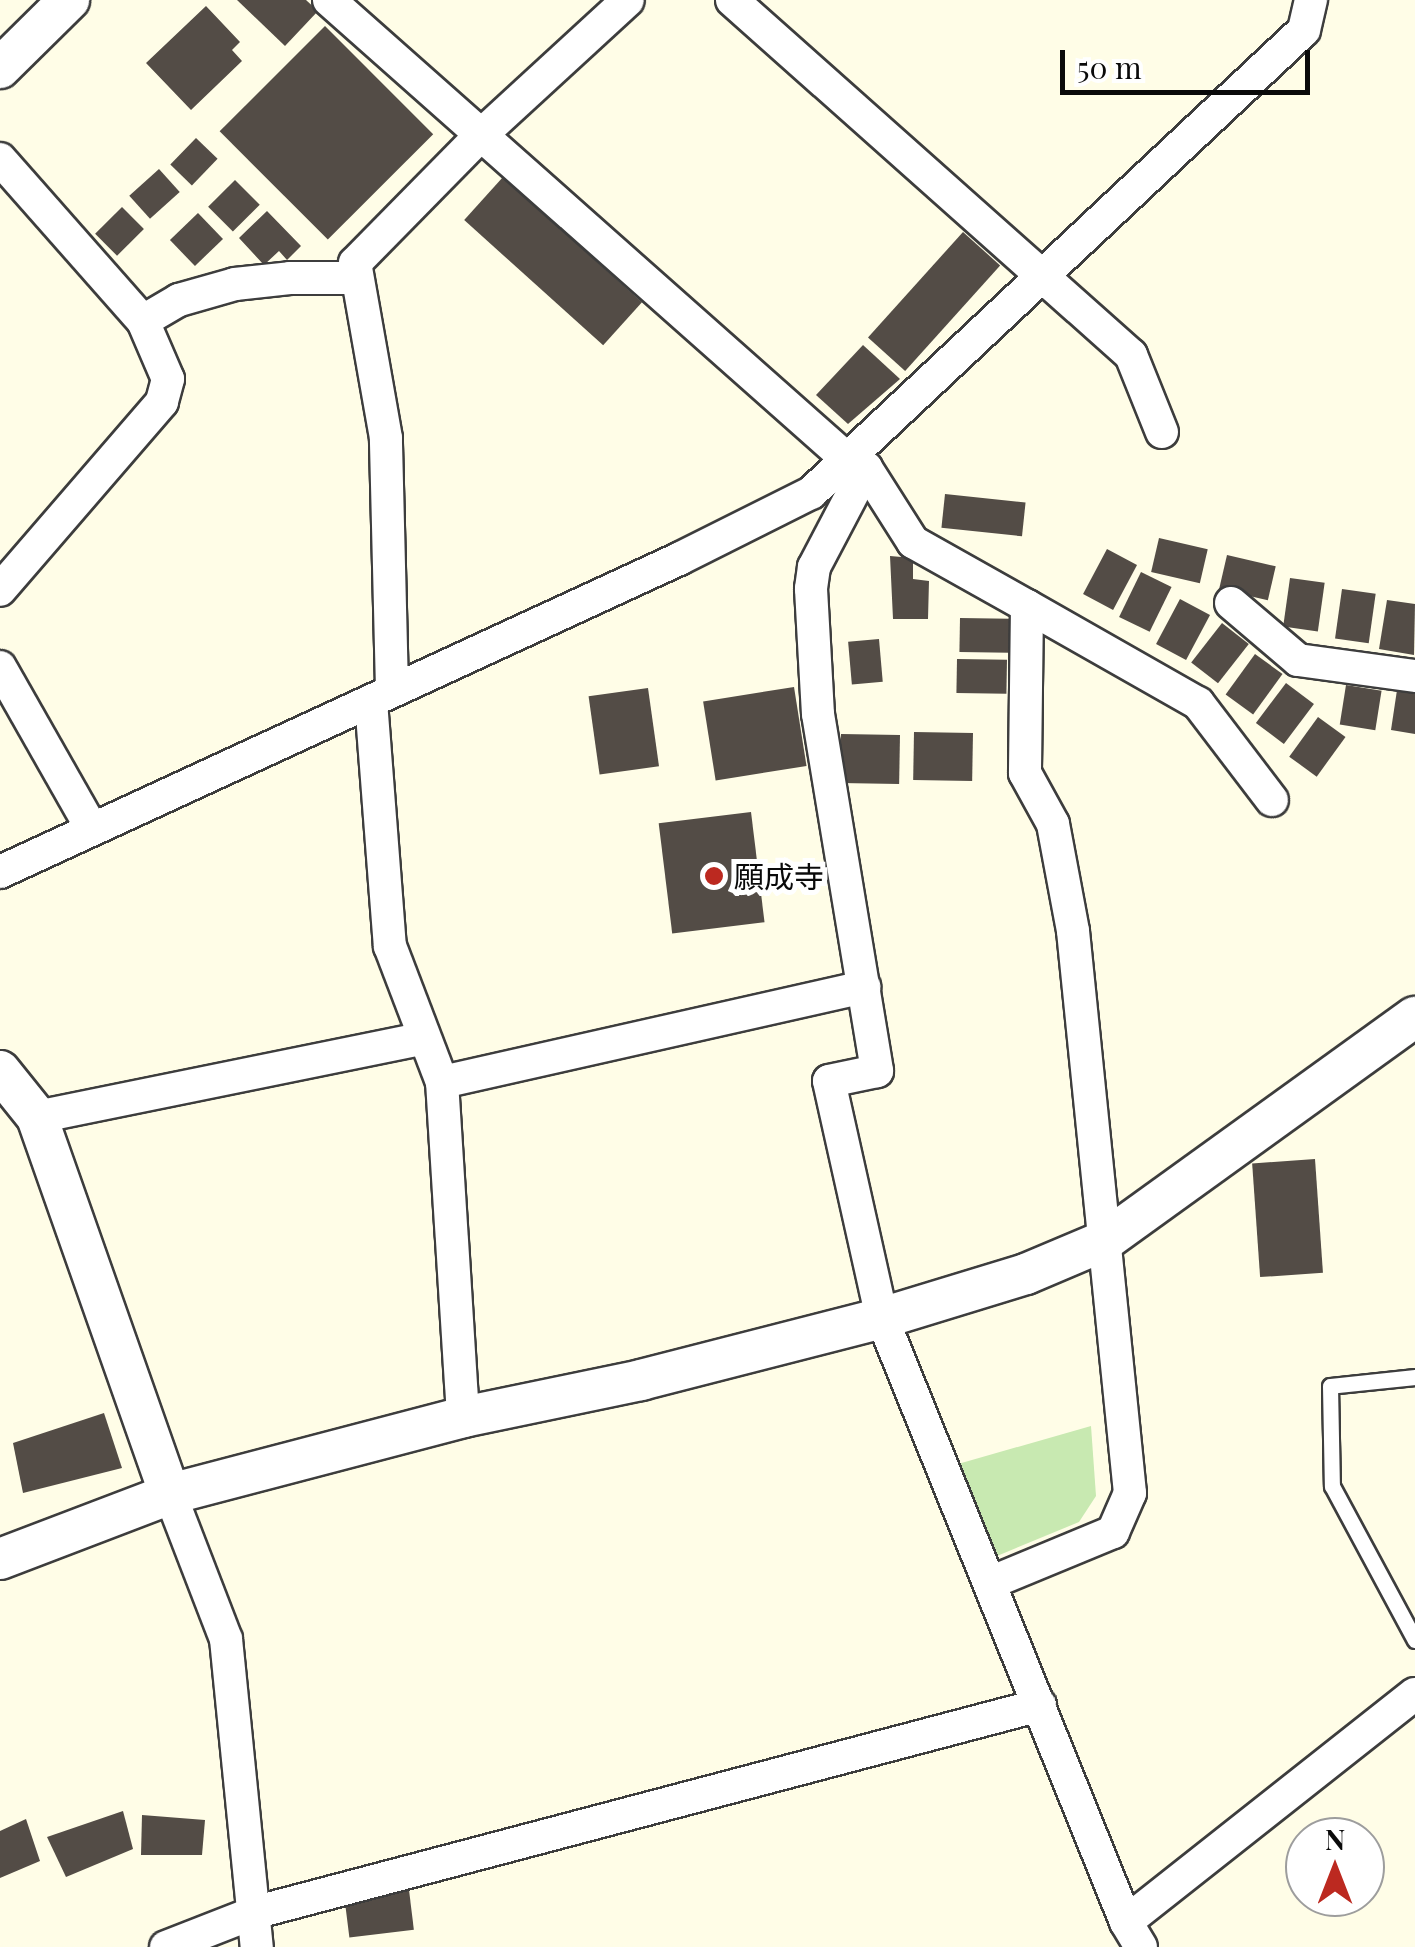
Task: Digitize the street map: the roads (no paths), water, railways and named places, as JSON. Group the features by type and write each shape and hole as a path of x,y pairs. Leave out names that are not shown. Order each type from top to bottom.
{"street":[{"path":"0,68 69,0"},
{"path":"329,0 479,136 857,464 913,542 1198,703 1272,800"},
{"path":"464,1418 442,1082 390,946 381,695 386,438 355,262 479,136 628,0"},
{"path":"732,0 1045,274 1131,355 1162,432"},
{"path":"0,872 679,560 811,494 857,464 1045,274 1304,30 1312,0"},
{"path":"0,159 144,321 168,378 162,402 0,590"},
{"path":"144,321 180,300 235,284 290,278 357,278"},
{"path":"857,464 814,567 811,589 818,714 877,1071 829,1080 882,1318 1134,1934 1415,1694"},
{"path":"1231,603 1298,660 1415,676"},
{"path":"990,1583 1113,1532 1130,1493 1073,931 1053,824 1025,772 1027,606"},
{"path":"0,668 92,828"},
{"path":"442,1082 864,987"},
{"path":"0,1559 170,1494 464,1418 641,1380 976,1292 1104,1241 1410,1028"},
{"path":"37,1117 424,1038"},
{"path":"0,1071 37,1117 170,1494 226,1640 256,1947"},
{"path":"166,1947 253,1913 1040,1705"}],"lane":[{"path":"1415,1377 1330,1386 1332,1486 1415,1640"}],"place":[{"name":"願成寺","path":"714,876"}]}
